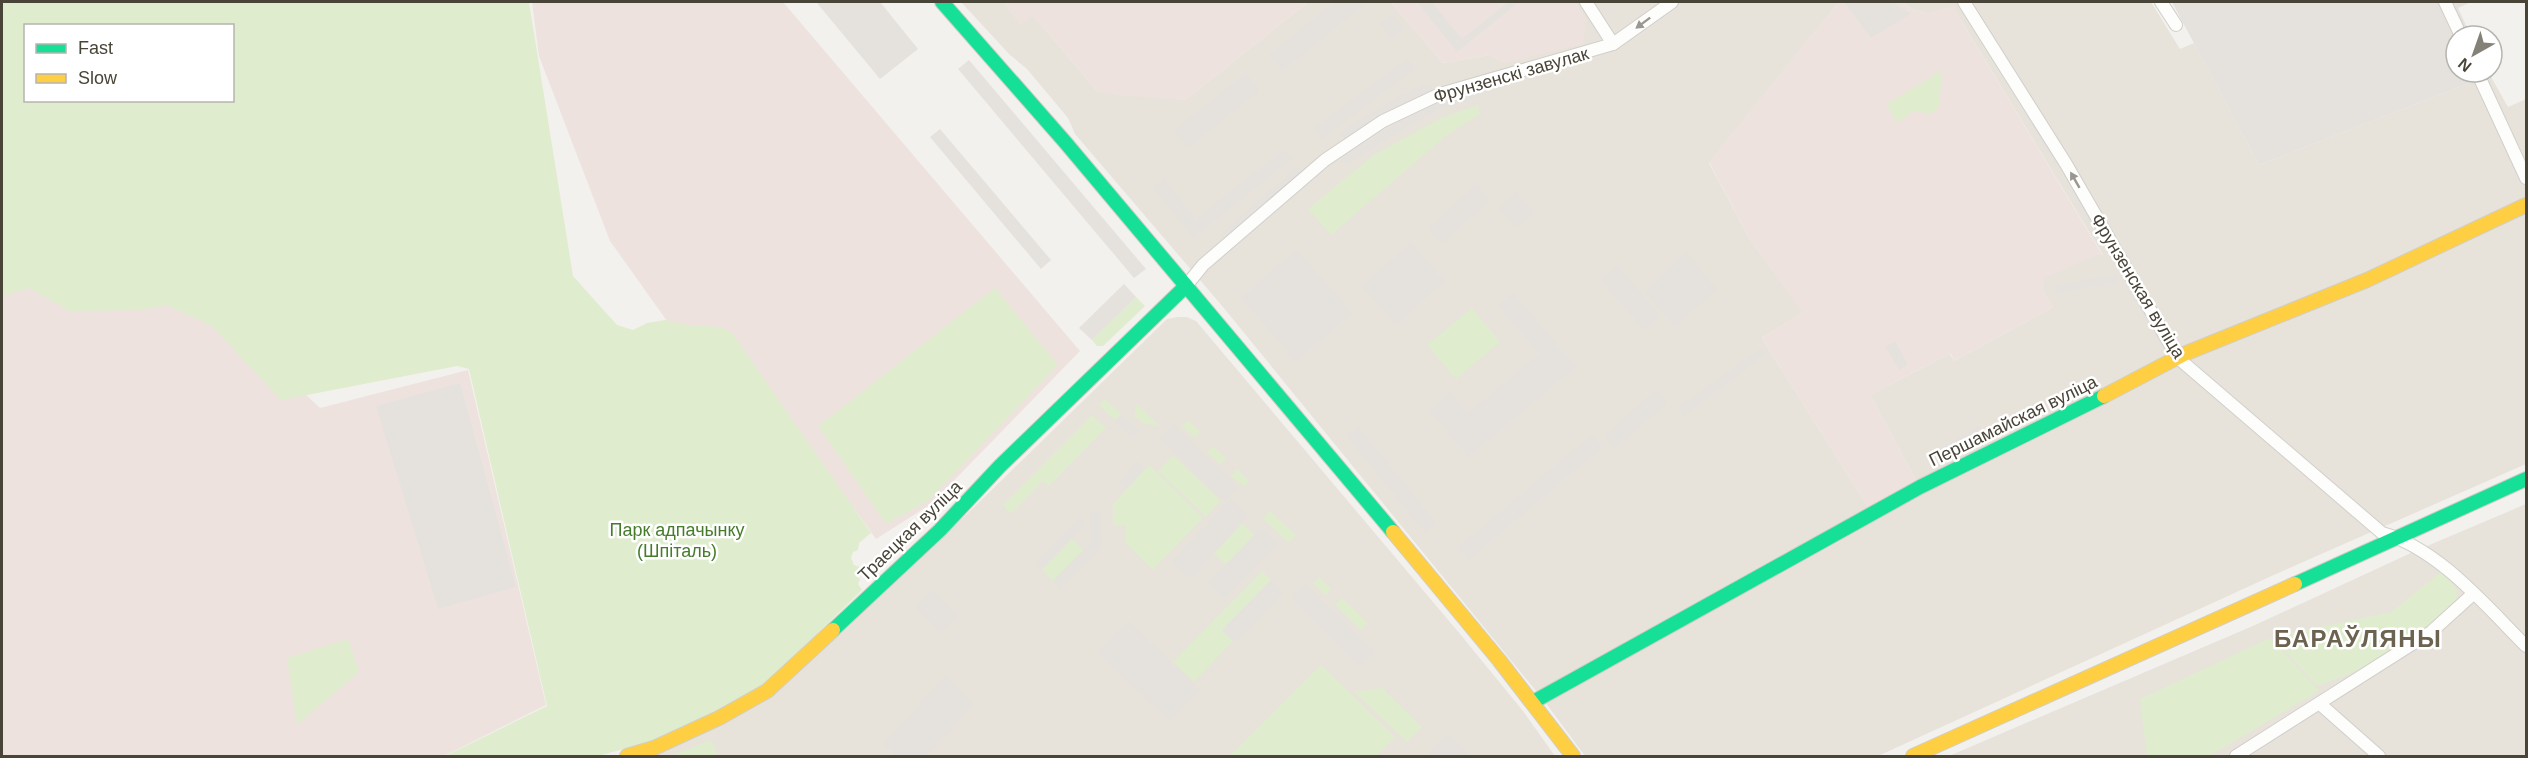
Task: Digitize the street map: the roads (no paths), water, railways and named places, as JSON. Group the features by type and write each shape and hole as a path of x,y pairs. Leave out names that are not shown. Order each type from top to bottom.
{"street":[{"path":"942,2 1186,286 1448,598 1533,702 1573,756"},
{"path":"1586,2 1613,44"},
{"name":"Фрунзенскі завулак","path":"1186,286 1203,265 1325,160 1383,121 1440,94 1613,44 1672,2"},
{"name":"Фрунзенская вуліца","path":"1964,2 2066,164 2178,358 2382,533 2400,538 2437,561 2526,646"},
{"path":"2161,2 2176,25"},
{"path":"2445,2 2455,24"},
{"path":"2483,84 2526,178"},
{"name":"Першамайская вуліца","path":"1533,702 1913,491 2178,358 2308,302 2367,280 2526,205"},
{"name":"Траецкая вуліца","path":"627,756 654,748 719,718 767,691 940,530 1000,466 1186,286"},
{"path":"1913,756 2400,538 2526,479"},
{"path":"2236,756 2431,632 2473,594"},
{"path":"2320,704 2379,756"}],"district":[{"name":"БАРАЎЛЯНЫ","path":"2358,639"}],"park label":[{"name":"Парк адпачынку (Шпіталь)","path":"677,540"}]}
